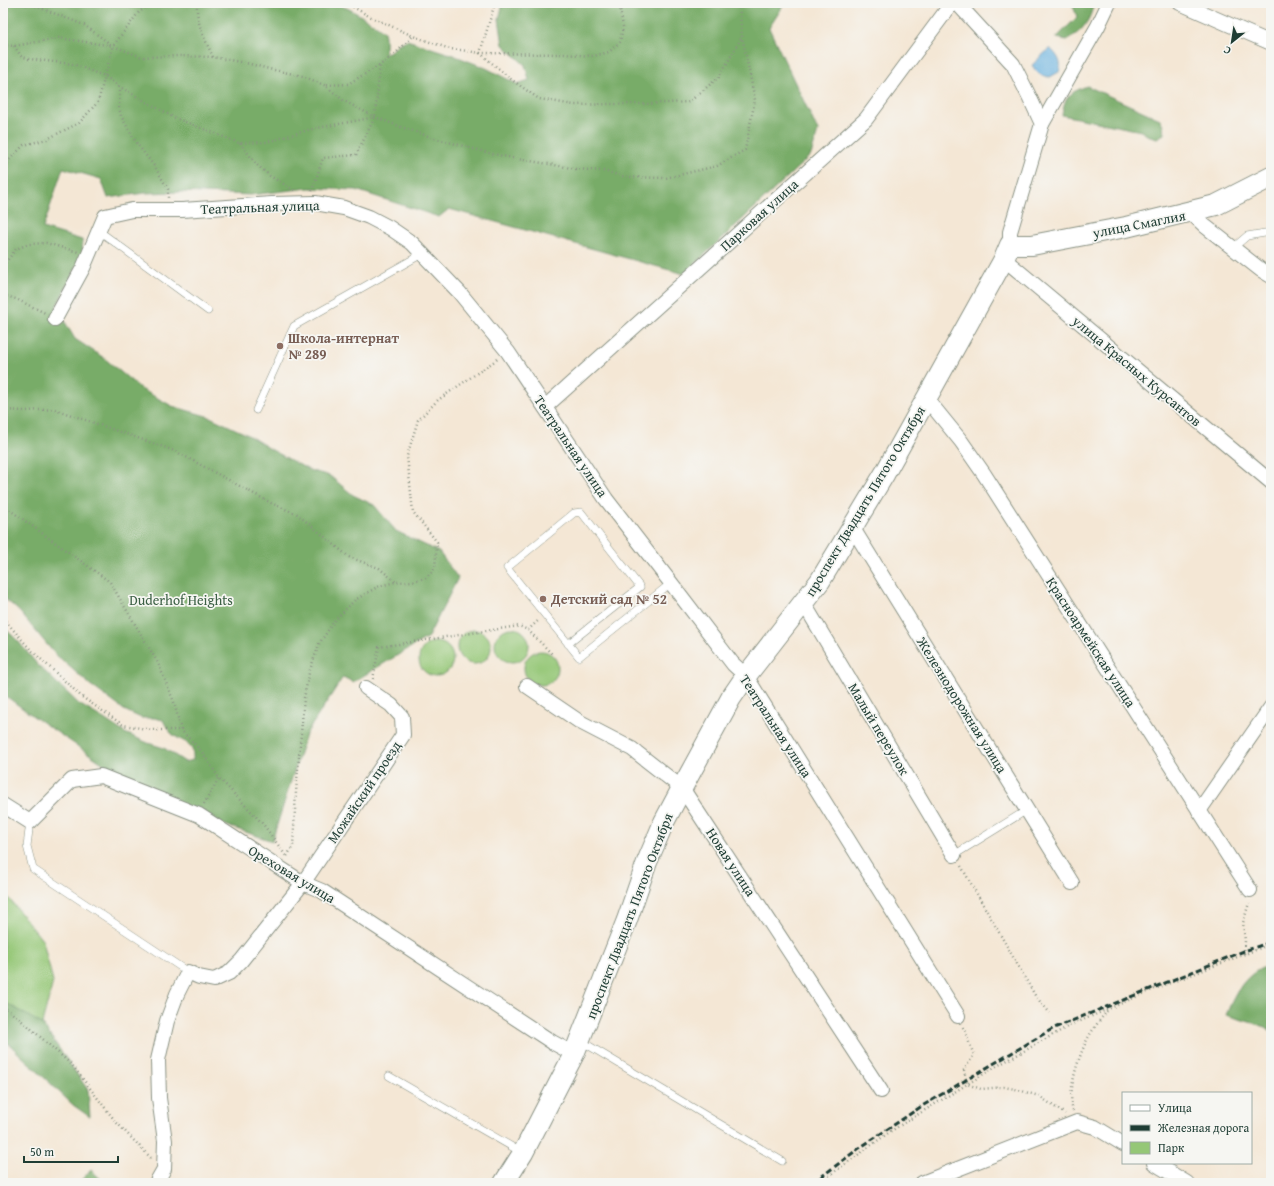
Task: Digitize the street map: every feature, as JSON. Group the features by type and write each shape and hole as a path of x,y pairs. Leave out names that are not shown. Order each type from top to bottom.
{"street":[{"name":"Парковая улица","path":"545,407 866,119 952,3"},
{"path":"957,3 1013,64 1042,124"},
{"name":"проспект Двадцать Пятого Октября","path":"504,1183 523,1153 577,1047 628,920 647,862 664,822 682,788 731,698 746,676 820,581 885,473 1007,252 1010,232 1042,124 1098,26 1109,3"},
{"path":"1180,3 1271,43"},
{"path":"1189,211 1216,205 1271,177"},
{"name":"Театральная улица","path":"55,319 78,280 105,216 132,210 182,210 313,199 369,217 412,242 460,292 508,352 606,499 733,664 746,676 958,1016"},
{"name":"улица Смаглия","path":"1007,252 1032,245 1126,227 1189,211 1205,226 1261,270 1271,276"},
{"name":"улица Красных Курсантов","path":"1007,252 1271,482"},
{"name":"Красноармейская улица","path":"926,398 961,441 984,474 1250,890"},
{"name":"Железнодорожная улица","path":"852,527 1072,882"},
{"name":"Малый переулок","path":"803,602 954,855"},
{"name":"Можайский проезд","path":"304,883 402,735 402,717 370,685"},
{"name":"Новая улица","path":"528,686 580,722 632,749 682,788 881,1091"},
{"path":"1199,810 1271,707"},
{"name":"Ореховая улица","path":"30,822 72,780 100,776 199,815 304,883 322,892 552,1042 577,1047"},
{"path":"3,805 30,822"},
{"path":"156,1183 164,1169 165,1141 159,1098 158,1060 167,1021 177,994 188,972 199,977 214,980 228,973 241,961 304,883"},
{"path":"922,1183 1077,1122 1095,1127 1122,1143"},
{"path":"1156,1164 1187,1183"}],"lane":[{"path":"98,231 208,311"},
{"path":"1233,248 1247,236 1271,232"},
{"path":"256,410 294,326 422,254"},
{"path":"568,644 640,587 581,512 574,513 507,568 546,615 568,644 579,657 671,583"},
{"path":"954,855 1027,810"},
{"path":"30,822 27,846 33,869 188,972"},
{"path":"577,1047 782,1161"},
{"path":"389,1076 523,1153"}],"path":[{"path":"28,3 84,25 114,46"},
{"path":"3,170 10,159 24,145 47,139 79,123 98,102 114,46 139,12 153,3"},
{"path":"198,3 196,14 213,57"},
{"path":"346,3 369,16 413,36 450,49 480,53 594,56 609,52 620,42 623,27 619,3"},
{"path":"480,53 495,3"},
{"path":"3,45 14,46 59,38 114,46 142,57 213,57 246,63 303,76 326,86 344,102 375,117 401,127 489,154 576,169 603,171 626,177 666,178 717,166 745,150 755,100 742,36 739,3"},
{"path":"326,86 348,84 380,65 396,53 413,36"},
{"path":"480,53 512,80 539,99 574,105 689,102 719,77 742,36"},
{"path":"14,46 20,56 29,59 73,64 105,76 120,87 173,117 239,143 267,142 308,130 375,117"},
{"path":"239,143 257,165 270,176 313,199 323,158 356,155 375,117 380,65"},
{"path":"120,87 119,107 121,116 137,144 155,167 168,189"},
{"path":"3,266 16,249 29,244 46,242 88,256"},
{"path":"3,294 32,306 55,319"},
{"path":"287,856 293,846 304,698 309,673 319,644 335,620 355,600 379,586 426,578 435,568 437,542 413,512 407,456 418,420 438,400 508,352"},
{"path":"3,410 26,411 54,409 175,451 271,503 297,514 349,557 379,568 396,582"},
{"path":"3,505 110,582 158,663 174,702 181,730 202,752 219,778 263,824 291,863"},
{"path":"528,630 546,615"},
{"path":"3,618 30,649 82,697 123,725 152,730 181,730"},
{"path":"370,685 379,646 519,626 528,630 553,655"},
{"path":"199,815 219,778"},
{"path":"954,855 1036,997 1050,1013"},
{"path":"1244,954 1245,941 1243,923 1249,905 1250,890"},
{"path":"819,1183 891,1131 995,1067 1069,1026 1152,990 1271,944"},
{"path":"3,1006 72,1065 116,1122 164,1169"},
{"path":"1077,1122 1071,1104 1073,1081 1086,1041 1108,1010"},
{"path":"958,1016 974,1056 964,1070 967,1084"},
{"path":"967,1084 981,1089 1004,1087 1039,1096 1077,1122"}],"green space":[{"name":"Duderhof Heights","path":"3,3 339,3 379,27 384,32 385,54 398,44 407,40 453,55 486,68 517,84 529,80 525,65 503,45 499,19 503,3 785,3 769,28 818,131 811,155 684,274 449,209 439,217 356,190 309,188 250,195 181,192 145,193 108,198 101,179 63,168 43,228 82,240 83,254 56,307 75,339 104,358 141,389 172,406 210,417 246,434 309,470 330,476 353,495 374,505 396,531 439,552 458,578 428,637 353,682 343,677 306,734 272,841 163,804 3,694 3,626 37,664 79,704 125,733 164,748 185,762 193,760 192,749 190,746 172,734 163,720 141,718 124,710 89,684 54,653 19,611 3,597"},
{"path":"1072,3 1094,3 1088,20 1082,29 1067,40 1056,38 1077,17"},
{"path":"1087,86 1160,119 1163,125 1164,134 1157,138 1147,135 1141,131 1062,115 1066,99 1072,93"},
{"path":"512,628 524,633 529,645 524,657 512,662 500,657 495,645 500,633"},
{"path":"474,630 486,635 491,647 486,659 474,664 462,659 457,647 462,635"},
{"path":"436,642 448,647 453,659 448,671 436,676 424,671 419,659 424,647"},
{"path":"541,651 553,656 558,668 553,680 541,685 529,680 524,668 529,656"},
{"path":"3,891 43,941 53,982 42,1024 88,1090 3,1041"},
{"path":"1271,965 1271,1031 1266,1027 1226,1015 1242,984 1255,972"},
{"path":"3,1001 42,1024 88,1090 90,1117 73,1105 10,1045 3,1041"},
{"path":"91,1170 105,1183 78,1183"}],"water":[{"path":"1050,48 1060,62 1060,68 1059,72 1050,77 1039,74 1032,65"}],"railway":[{"path":"813,1183 858,1149 922,1106 1054,1028 1244,951 1271,942"}],"place":[{"name":"Школа-интернат № 289","path":"280,346"},
{"name":"Детский сад № 52","path":"543,599"}]}
